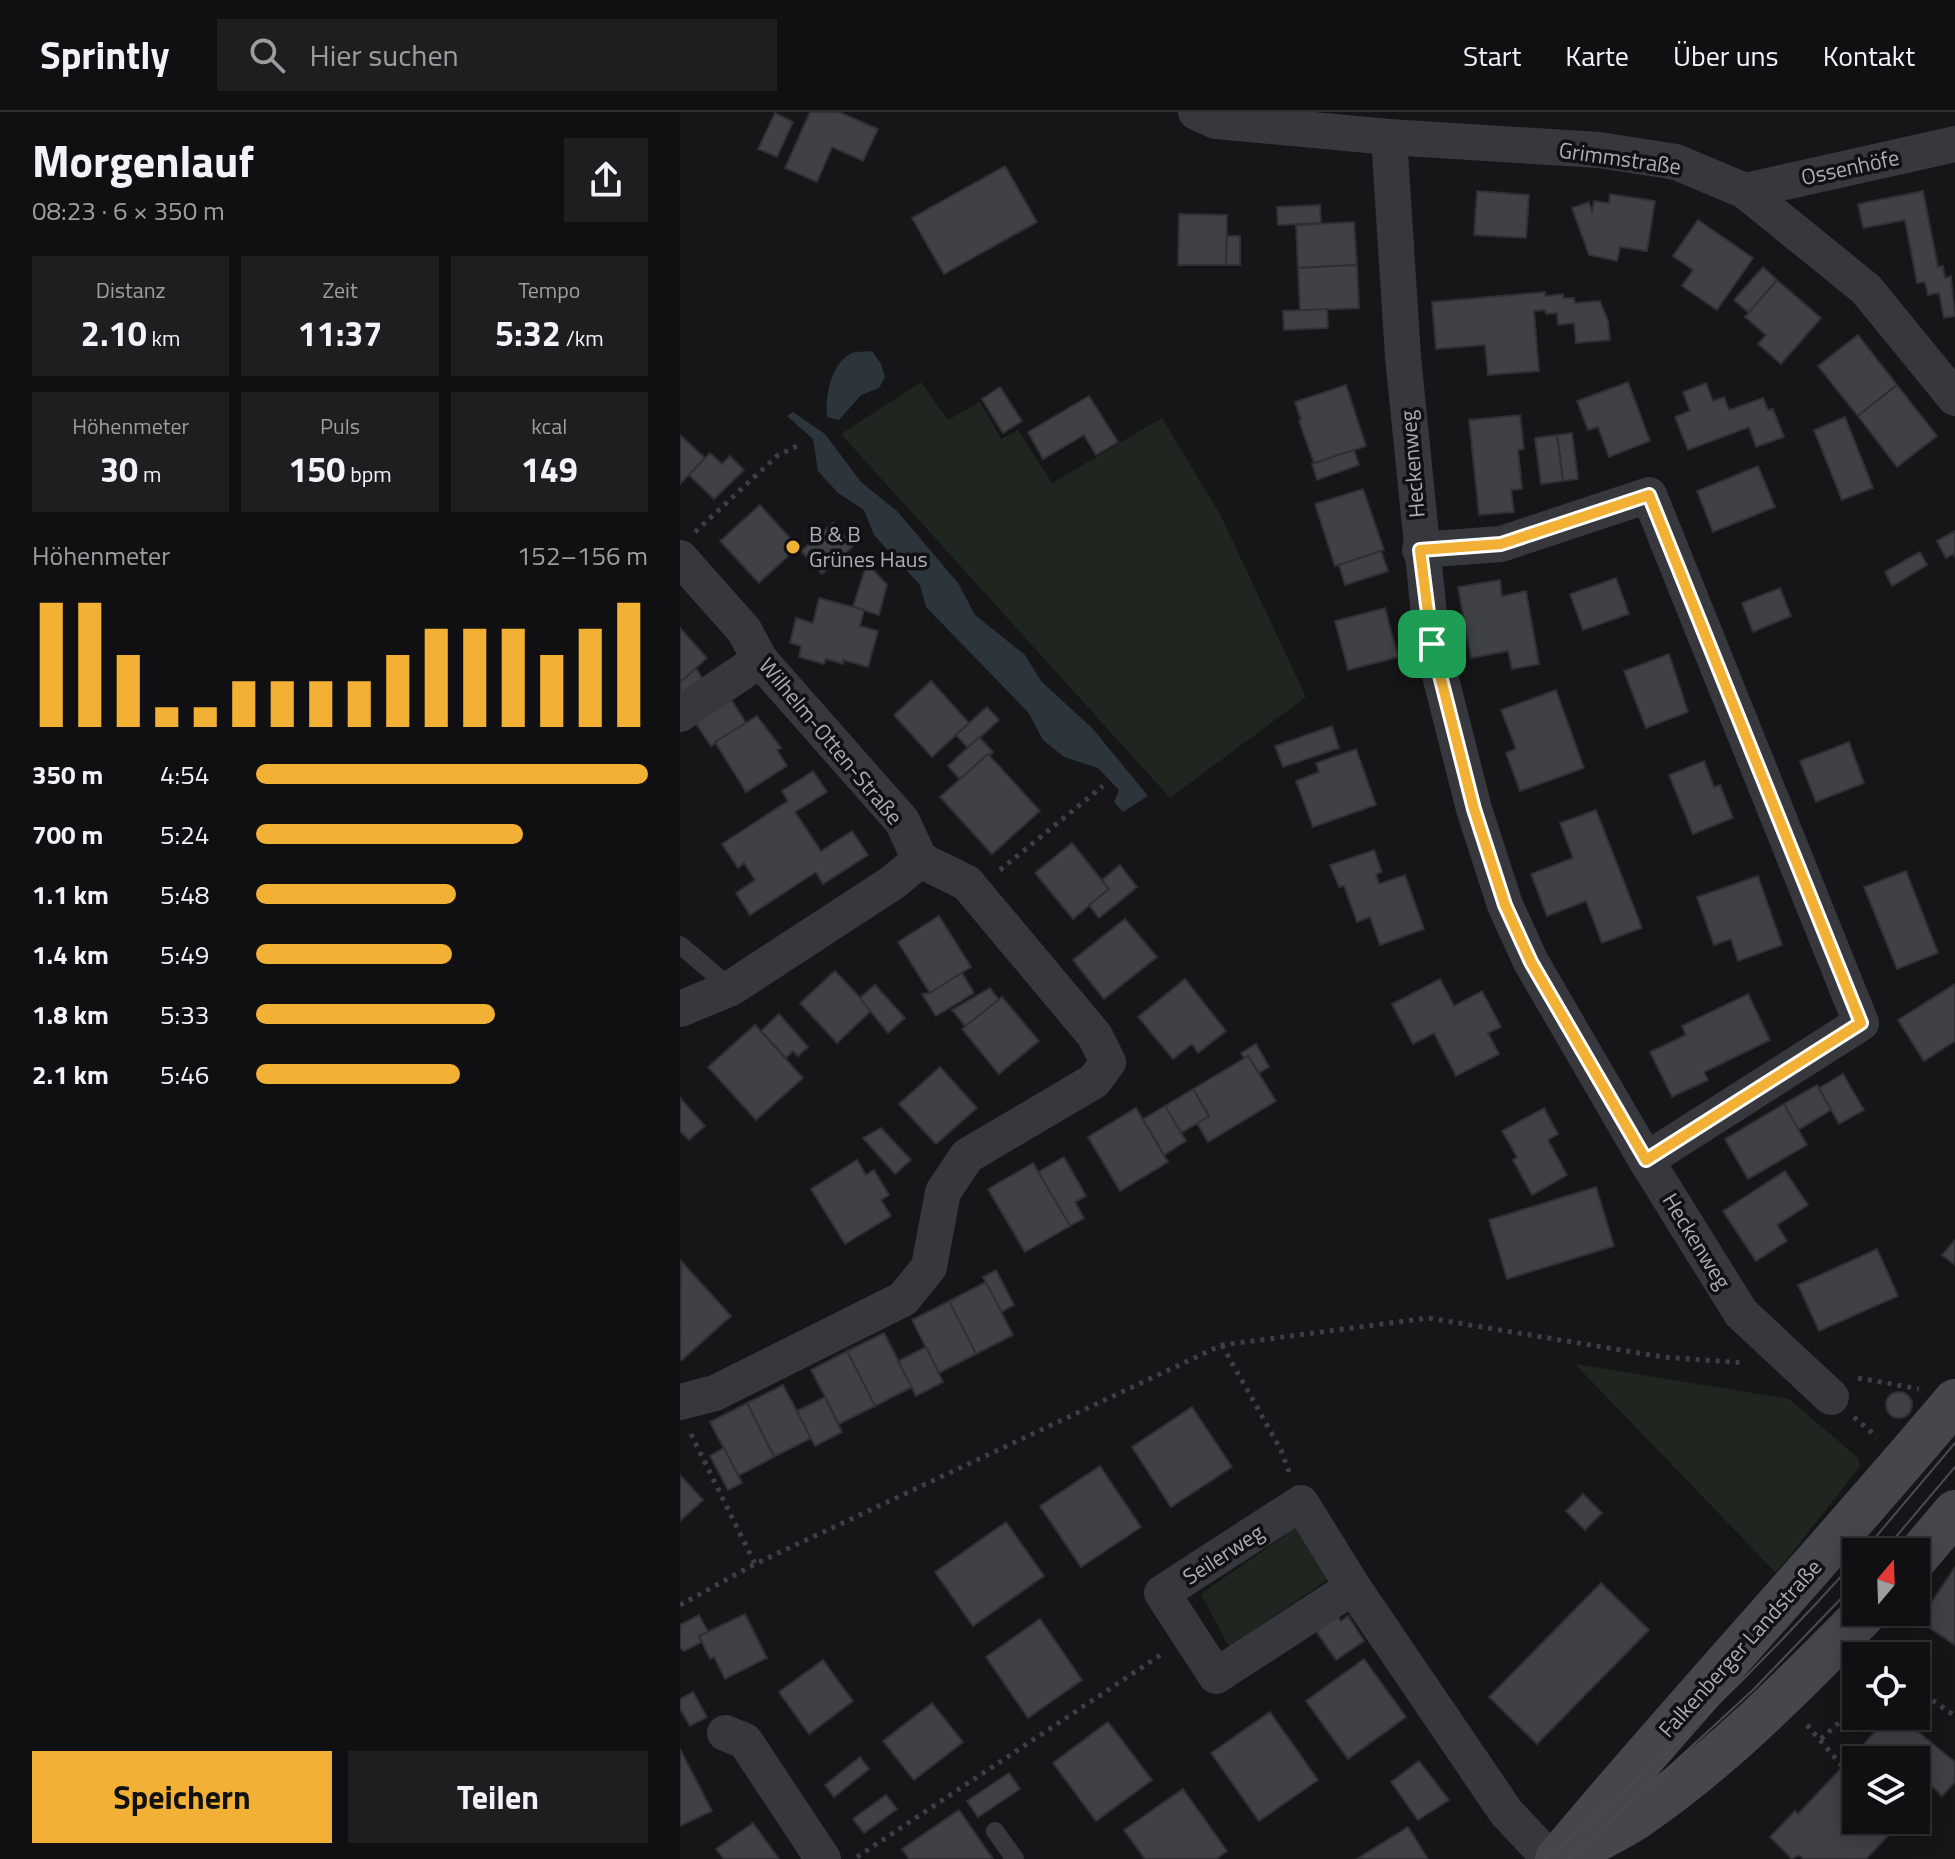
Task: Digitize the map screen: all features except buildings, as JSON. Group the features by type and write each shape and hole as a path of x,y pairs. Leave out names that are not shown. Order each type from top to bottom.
{"street":[{"name":"Grimmstraße","path":"1196,112 1216,121 1389,137 1599,150 1676,162 1745,191 1866,289 1955,398"},
{"name":"Heckenweg","path":"1389,137 1403,357 1420,550 1432,644 1474,809 1505,905 1531,962 1646,1160 1741,1313 1798,1367 1843,1387"},
{"name":"Ossenhöfe","path":"1745,191 1955,144"},
{"path":"1420,550 1501,544 1649,495 1861,1023 1646,1160"},
{"name":"Wilhelm-Otten-Straße","path":"685,547 744,630 760,660 902,821 920,860"},
{"path":"680,714 760,660"},
{"path":"680,1009 731,988 892,883 920,860 967,883 1095,1036 1108,1062 1094,1081 967,1156 943,1192 929,1267 903,1299 715,1393 683,1413"},
{"name":"Falkenberger Landstraße","path":"1559,1859 1657,1739 1787,1596 1941,1396"},
{"path":"1301,1503 1353,1587 1506,1812 1550,1859"},
{"name":"Seilerweg","path":"1301,1503 1162,1593 1216,1676 1353,1587"},
{"path":"1930,1541 1955,1512"},
{"name":"Falkenberger Landstraße","path":"1559,1859 1636,1818 1719,1752 1852,1626"},
{"path":"725,1733 745,1741 823,1859"}],"lane":[{"path":"680,945 731,988"},
{"path":"995,1831 1015,1859"}],"path":[{"path":"685,547 777,456 801,444"},
{"path":"974,891 1103,786"},
{"path":"680,1605 755,1564 1222,1345 1428,1318 1663,1357 1798,1367"},
{"path":"1222,1345 1281,1450 1301,1503"},
{"path":"1843,1387 1941,1396"},
{"path":"1843,1387 1882,1442"},
{"path":"683,1413 755,1564"},
{"path":"854,1859 1189,1636"},
{"path":"1930,1699 1955,1716"},
{"path":"1800,1719 1842,1766"},
{"path":"1821,1739 1842,1720"}],"shaded area":[{"path":"872,351 885,377 879,388 861,395 839,420 827,417 828,390 839,364 852,353"},
{"path":"921,382 948,420 980,402 1001,439 1018,430 1052,483 1162,418 1221,516 1306,697 1170,798 841,434"},
{"path":"793,412 825,434 861,482 898,512 958,583 975,615 1025,655 1041,681 1093,729 1148,796 1123,812 1114,802 1119,790 1098,768 1064,757 1043,740 1028,712 926,607 920,585 874,535 864,510 838,493 818,471 813,439 787,416"},
{"path":"1575,1364 1789,1399 1857,1457 1860,1466 1776,1573"},
{"path":"1300,1525 1334,1575 1229,1647 1201,1594"}],"tram line":[{"path":"1875,1538 1955,1443"},
{"path":"1895,1538 1955,1467"},
{"path":"1545,1859 1706,1716 1842,1575"},
{"path":"1569,1859 1754,1689 1842,1598"}],"place":[{"name":"B & B Grünes Haus","path":"793,547"}],"route":[{"path":"1649,495 1861,1023 1646,1160 1531,962 1505,905 1474,809 1432,644 1420,550 1501,544 1649,495"}]}
